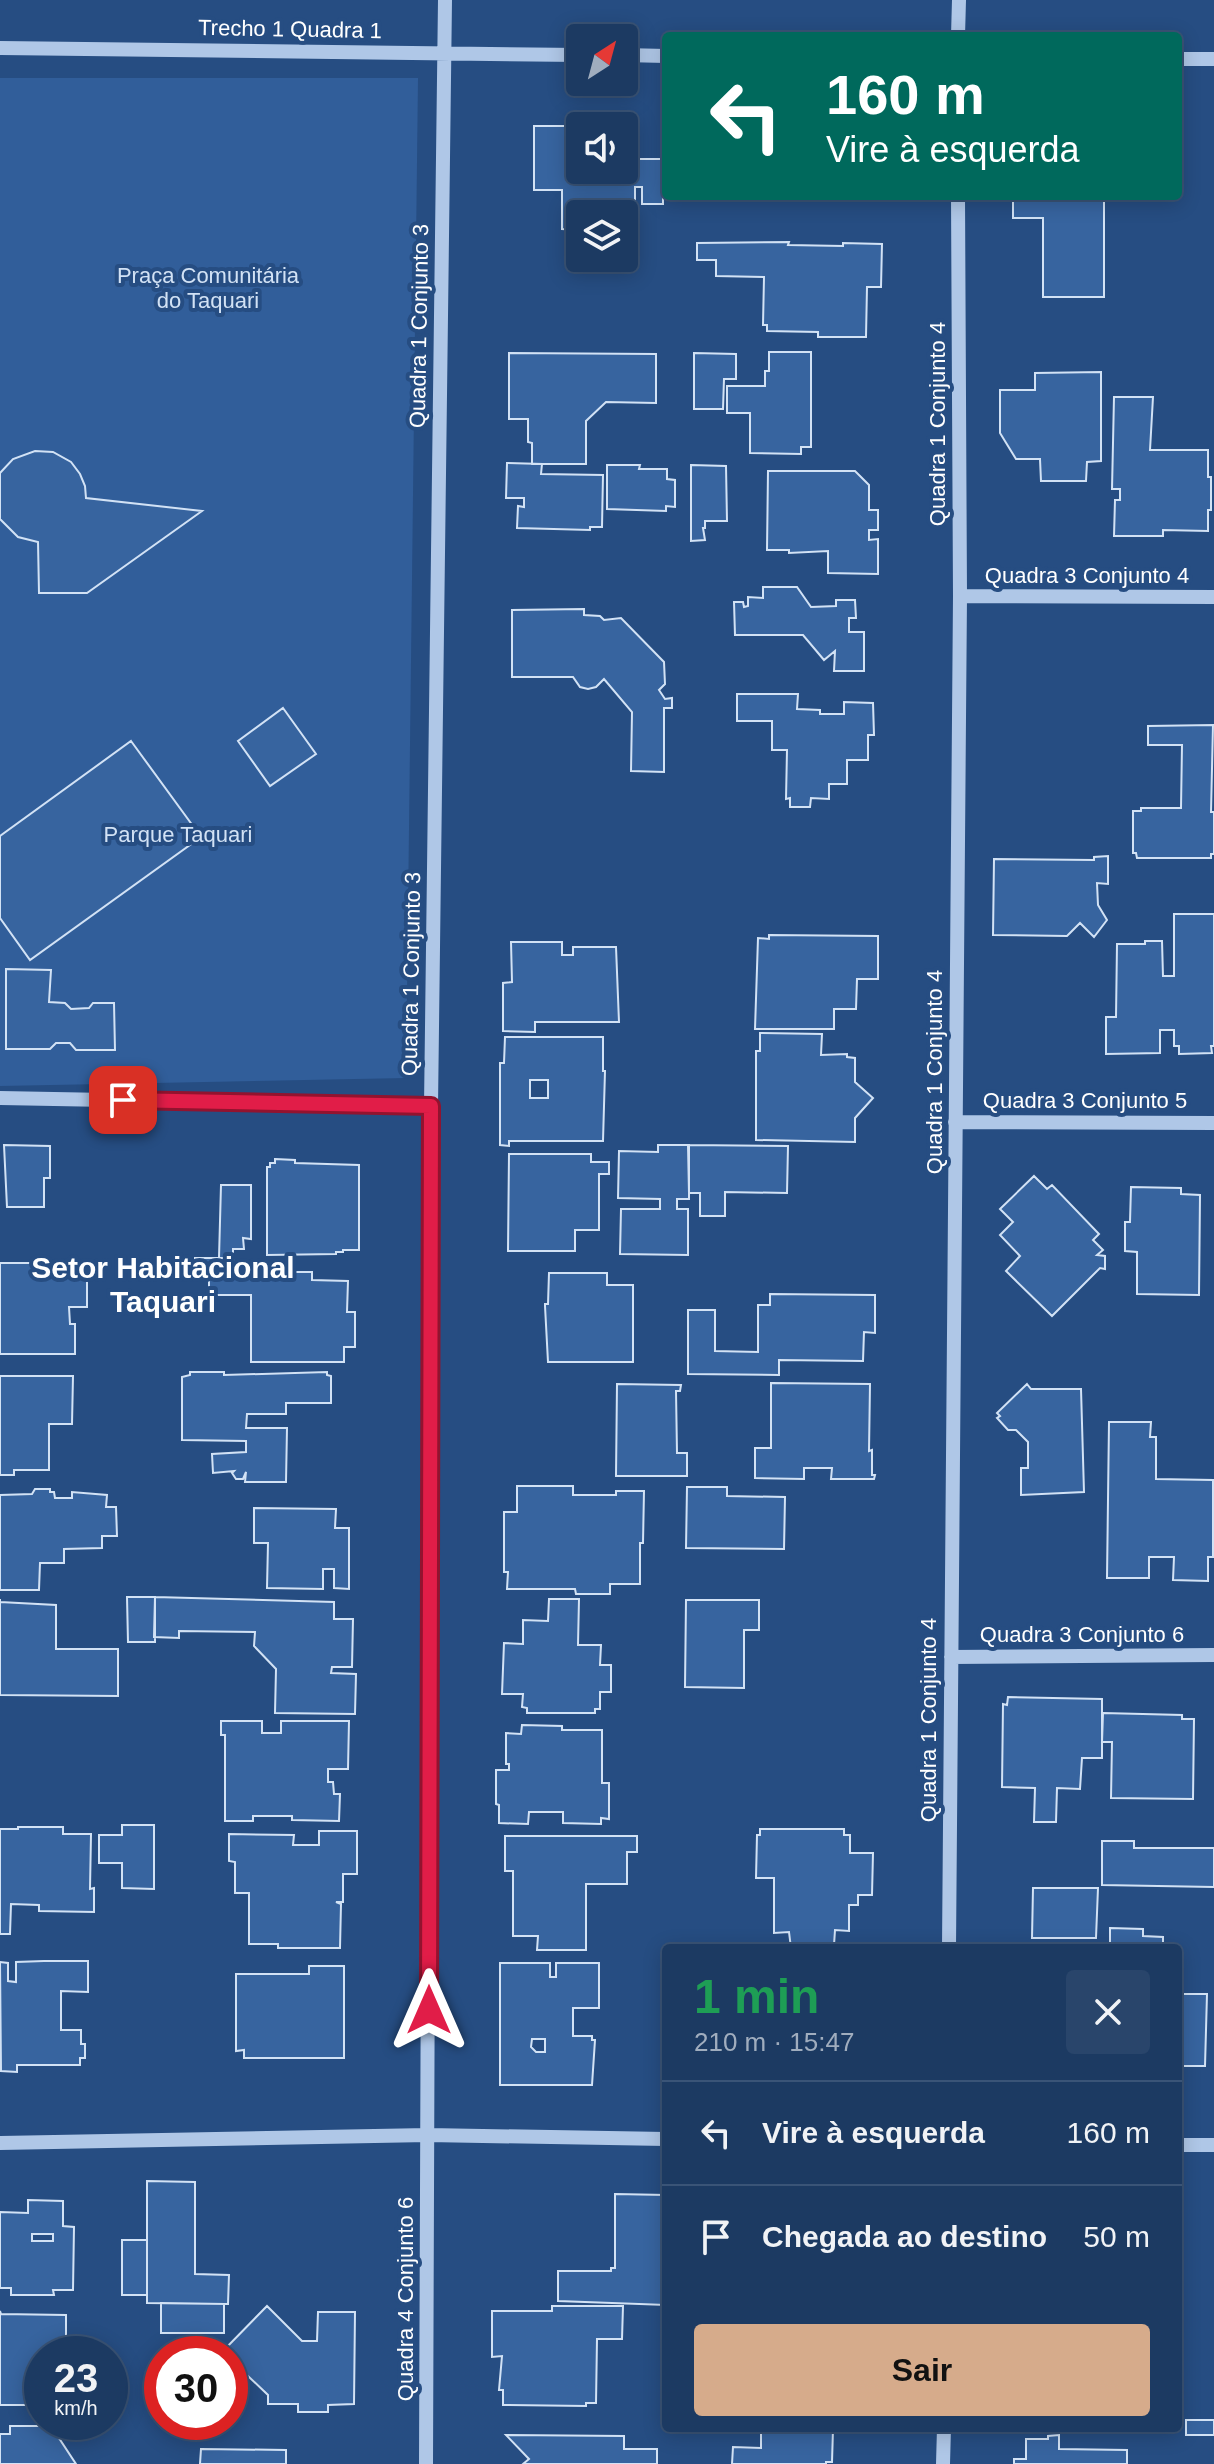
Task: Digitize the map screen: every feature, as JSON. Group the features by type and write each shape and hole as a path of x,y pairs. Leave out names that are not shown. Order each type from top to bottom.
{"street":[{"name":"Quadra 1 Conjunto 3","path":"428,2135 431,1106 445,0"},
{"path":"958,32 959,0"},
{"name":"Trecho 1 Quadra 1","path":"0,48 566,55"},
{"path":"638,55 662,56"},
{"path":"1182,59 1214,59"},
{"name":"Quadra 1 Conjunto 4","path":"949,1944 960,596 958,200"},
{"name":"Quadra 3 Conjunto 4","path":"960,596 1214,597"},
{"path":"0,1098 431,1106"},
{"name":"Quadra 3 Conjunto 5","path":"955,1122 1214,1123"},
{"name":"Quadra 3 Conjunto 6","path":"951,1657 1214,1655"},
{"path":"0,2143 428,2135 662,2139"},
{"name":"Quadra 4 Conjunto 6","path":"426,2464 428,2135"},
{"path":"1182,2145 1214,2145"},
{"path":"943,2464 944,2432"}],"green space":[{"name":"Praça Comunitária do Taquari","path":"0,78 418,78 406,1078 0,1086"}],"building":[{"path":"534,126 566,126 566,184 638,184 638,159 662,159 663,204 642,204 642,187 635,187 635,200 566,200 566,229 562,229 562,190 534,190"},
{"path":"1013,200 1104,200 1104,297 1043,297 1043,218 1013,218"},
{"path":"789,242 788,245 882,244 881,287 867,287 866,337 818,337 818,332 767,331 767,325 763,325 764,277 716,276 716,260 697,260 697,243"},
{"path":"769,352 811,352 811,447 801,447 801,454 750,453 750,413 727,413 727,386 765,386"},
{"path":"509,353 656,354 656,403 606,402 586,421 586,464 532,464 528,419 509,419"},
{"path":"694,353 736,354 736,379 724,379 723,409 694,409"},
{"path":"1101,372 1101,461 1087,462 1086,481 1041,481 1040,459 1016,459 1000,433 1000,390 1035,390 1035,373"},
{"path":"1114,397 1153,397 1150,450 1208,450 1211,510 1208,510 1208,531 1163,530 1163,536 1114,536 1115,500 1120,500 1120,489 1112,489"},
{"path":"35,451 53,452 71,462 85,486 86,498 202,511 87,593 39,593 38,542 18,537 0,519 0,473 13,459"},
{"path":"507,463 542,464 541,474 603,475 602,527 590,527 590,530 517,528 518,506 524,507 524,498 506,498"},
{"path":"607,465 667,469 667,479 675,480 675,507 666,506 666,511 607,509"},
{"path":"691,465 726,466 727,521 705,521 705,540 691,541"},
{"path":"768,471 855,471 869,485 869,510 878,510 878,530 869,530 869,540 878,539 878,574 828,573 828,551 789,553 789,550 767,550"},
{"path":"763,587 797,587 811,607 836,606 836,600 855,600 856,618 849,618 849,632 864,632 864,671 834,671 835,651 824,660 803,635 735,635 734,602 743,602 744,607 748,606 748,597 763,598"},
{"path":"584,609 584,615 600,616 604,620 621,618 664,662 665,684 659,690 665,699 672,698 672,708 664,708 664,772 631,771 632,712 604,679 596,687 588,689 580,687 573,677 512,677 512,610"},
{"path":"737,694 798,694 797,709 820,710 820,714 844,714 844,702 873,703 874,735 868,735 868,760 847,760 847,784 829,784 829,799 811,798 810,807 790,807 790,798 786,799 787,750 772,750 772,721 737,721"},
{"path":"283,708 316,754 270,786 238,741"},
{"path":"1213,725 1211,812 1214,812 1214,854 1211,858 1137,858 1133,853 1133,811 1141,811 1141,808 1181,808 1182,745 1148,745 1148,726"},
{"path":"131,741 201,837 30,960 0,918 0,836"},
{"path":"1108,856 1108,884 1097,883 1098,905 1107,920 1094,937 1080,923 1067,936 993,935 994,859 1094,860 1094,857"},
{"path":"1174,914 1214,914 1212,1053 1179,1054 1179,1046 1174,1046 1174,1030 1160,1030 1160,1053 1106,1054 1106,1017 1116,1017 1117,944 1162,941 1163,976 1174,976"},
{"path":"769,935 878,936 878,979 857,979 856,1009 834,1009 834,1029 755,1029 758,938 769,939"},
{"path":"511,942 562,942 562,955 573,955 573,947 616,947 619,1022 535,1022 535,1032 503,1031 503,983 512,982"},
{"path":"6,969 51,970 49,1002 65,1003 71,1009 89,1008 93,1003 114,1003 115,1050 76,1050 70,1043 56,1043 50,1049 6,1049"},
{"path":"760,1033 822,1034 821,1055 847,1054 847,1057 855,1058 855,1082 873,1098 855,1118 855,1142 756,1140 756,1051 760,1051"},
{"path":"505,1037 603,1037 603,1141 509,1141 509,1146 500,1145 500,1063 504,1063","holes":["530,1080 548,1080 548,1098 530,1098"]},
{"path":"4,1145 50,1146 50,1178 44,1178 44,1207 7,1207"},
{"path":"658,1145 689,1145 689,1199 677,1199 677,1209 688,1209 688,1255 620,1254 621,1209 660,1209 660,1199 618,1198 619,1151 658,1152"},
{"path":"688,1145 788,1146 787,1193 725,1192 725,1216 700,1216 700,1193 689,1193"},
{"path":"509,1154 591,1154 591,1162 609,1162 609,1174 599,1174 599,1230 575,1230 575,1251 508,1251"},
{"path":"275,1159 295,1160 295,1163 359,1165 359,1250 343,1250 336,1254 267,1255 267,1167 275,1163"},
{"path":"1034,1176 1047,1189 1052,1185 1099,1234 1093,1240 1103,1250 1097,1255 1105,1256 1105,1269 1100,1268 1052,1316 1006,1271 1020,1256 1000,1235 1013,1222 1000,1209"},
{"path":"221,1185 251,1185 251,1239 243,1238 244,1249 233,1249 233,1258 219,1258"},
{"path":"1131,1187 1181,1188 1181,1194 1200,1195 1199,1295 1137,1294 1137,1252 1125,1251 1125,1222 1130,1222"},
{"path":"195,1258 233,1258 235,1267 273,1267 272,1272 312,1272 312,1280 348,1281 347,1312 355,1312 355,1347 344,1347 344,1362 251,1362 251,1295 209,1295 209,1276 195,1276"},
{"path":"0,1263 87,1263 87,1307 69,1307 70,1324 75,1324 75,1354 0,1354"},
{"path":"549,1273 607,1273 607,1285 633,1285 633,1362 548,1362 545,1304 548,1304"},
{"path":"770,1294 875,1295 875,1333 864,1332 863,1361 779,1360 779,1375 688,1374 688,1310 715,1310 715,1351 758,1352 758,1305 770,1305"},
{"path":"190,1372 224,1372 224,1375 327,1372 331,1376 331,1403 286,1403 286,1414 247,1414 246,1428 287,1428 286,1482 245,1482 246,1472 243,1479 236,1479 232,1473 234,1471 213,1473 212,1454 246,1452 246,1441 182,1440 182,1377 190,1375"},
{"path":"0,1376 73,1376 72,1424 49,1424 49,1470 14,1470 14,1475 0,1475"},
{"path":"771,1383 870,1384 869,1451 872,1450 874,1479 831,1479 832,1468 804,1468 804,1479 755,1478 755,1448 771,1448"},
{"path":"617,1384 681,1385 680,1391 676,1391 677,1453 687,1453 687,1476 616,1476"},
{"path":"1027,1384 1031,1389 1081,1389 1084,1492 1021,1495 1021,1468 1028,1468 1028,1442 1016,1430 1008,1430 997,1418 1000,1416 997,1413"},
{"path":"1109,1422 1151,1422 1150,1437 1156,1437 1156,1479 1213,1480 1213,1557 1208,1557 1208,1581 1173,1580 1174,1557 1149,1557 1149,1578 1107,1578"},
{"path":"517,1486 573,1486 573,1495 616,1495 616,1491 644,1491 640,1584 610,1584 610,1594 576,1594 575,1589 507,1589 504,1512 517,1512"},
{"path":"687,1487 727,1487 727,1496 785,1497 784,1549 686,1548"},
{"path":"35,1489 50,1489 55,1498 72,1498 72,1492 107,1495 106,1507 116,1507 117,1536 102,1536 102,1548 64,1549 64,1563 40,1563 39,1590 0,1590 0,1495 32,1494"},
{"path":"254,1508 336,1509 335,1528 349,1528 349,1589 334,1588 334,1569 323,1569 323,1589 267,1588 268,1543 254,1543"},
{"path":"127,1597 155,1597 155,1642 128,1642"},
{"path":"155,1597 334,1602 334,1619 353,1619 352,1667 332,1667 331,1673 356,1674 355,1714 275,1713 276,1669 254,1646 255,1632 179,1631 179,1638 154,1637"},
{"path":"549,1599 579,1599 578,1645 601,1645 600,1665 611,1665 611,1692 600,1692 600,1709 595,1709 595,1713 527,1713 527,1708 522,1707 523,1694 502,1694 504,1643 523,1644 523,1620 548,1621"},
{"path":"686,1600 759,1600 759,1630 744,1630 744,1688 685,1687"},
{"path":"0,1602 56,1605 56,1649 118,1649 118,1696 0,1695"},
{"path":"1008,1697 1102,1699 1102,1758 1082,1758 1080,1789 1057,1788 1056,1822 1034,1822 1035,1788 1002,1787 1003,1704 1007,1705"},
{"path":"1103,1713 1182,1715 1182,1719 1194,1719 1193,1799 1111,1798 1112,1742 1102,1742"},
{"path":"221,1721 262,1721 262,1733 281,1733 281,1721 349,1721 348,1769 328,1769 328,1782 333,1782 334,1794 340,1794 339,1821 253,1816 253,1821 225,1821 225,1735 221,1735"},
{"path":"522,1725 562,1726 562,1730 602,1730 602,1783 609,1783 609,1819 601,1818 601,1824 563,1823 563,1812 529,1812 528,1824 499,1823 496,1770 509,1770 509,1764 506,1764 506,1733 521,1734"},
{"path":"122,1825 154,1825 154,1889 122,1888 122,1863 99,1863 99,1835 122,1835"},
{"path":"63,1827 63,1834 91,1834 90,1889 94,1888 94,1912 39,1911 39,1905 11,1904 10,1934 0,1934 0,1829"},
{"path":"760,1829 844,1829 844,1835 850,1835 850,1853 873,1853 872,1895 858,1895 858,1905 849,1905 849,1931 835,1930 834,1944 790,1944 789,1932 774,1933 774,1878 756,1878 757,1835 760,1835"},
{"path":"319,1831 357,1831 357,1874 343,1874 343,1902 336,1902 341,1904 340,1948 278,1948 278,1944 249,1944 249,1893 235,1893 235,1862 229,1861 229,1834 294,1835 293,1845 319,1845"},
{"path":"505,1836 637,1836 637,1852 627,1852 627,1884 586,1884 586,1950 537,1950 538,1936 513,1936 513,1871 505,1871"},
{"path":"1102,1841 1134,1841 1134,1848 1214,1848 1214,1887 1102,1885"},
{"path":"1033,1888 1098,1888 1096,1938 1032,1938"},
{"path":"1110,1928 1143,1929 1143,1936 1163,1937 1163,1944 1110,1944"},
{"path":"88,1961 88,1992 61,1991 61,2030 81,2030 85,2058 80,2058 80,2065 17,2065 17,2072 1,2071 0,1962 8,1963 8,1981 16,1982 16,1962"},
{"path":"500,1963 550,1963 550,1977 556,1977 556,1963 599,1963 599,2008 573,2008 573,2036 592,2036 595,2040 592,2085 500,2085","holes":["532,2039 545,2039 545,2052 536,2052 531,2047"]},
{"path":"309,1966 344,1966 344,2058 244,2058 244,2050 236,2051 236,1974 309,1974"},
{"path":"1182,1994 1207,1994 1205,2066 1182,2066"},
{"path":"147,2181 195,2182 195,2274 229,2275 228,2304 147,2303"},
{"path":"615,2194 662,2195 662,2305 558,2301 558,2271 611,2271 615,2268"},
{"path":"28,2200 63,2201 63,2226 74,2227 73,2290 53,2290 54,2295 11,2295 11,2288 0,2288 0,2212 28,2213","holes":["32,2234 53,2234 53,2241 32,2241"]},
{"path":"122,2240 147,2240 147,2295 122,2295"},
{"path":"161,2303 224,2304 224,2333 161,2333"},
{"path":"267,2306 302,2341 317,2341 318,2312 355,2312 354,2404 328,2405 328,2412 298,2412 298,2404 268,2404 268,2395 248,2376 248,2336 238,2336"},
{"path":"552,2306 623,2306 622,2339 597,2339 596,2403 586,2403 586,2406 503,2405 503,2390 499,2390 502,2356 492,2357 492,2311 552,2311"},
{"path":"0,2311 1,2314 66,2315 66,2336 24,2336 24,2405 0,2405"},
{"path":"1186,2420 1214,2420 1214,2435 1186,2435"},
{"path":"10,2426 24,2426 24,2440 60,2440 76,2464 0,2464 0,2434 10,2434"},
{"path":"761,2432 833,2432 832,2462 826,2464 732,2464 733,2447 761,2448"},
{"path":"506,2435 624,2436 624,2449 657,2449 657,2464 523,2464 529,2459"},
{"path":"1059,2435 1059,2449 1127,2450 1127,2464 1014,2464 1014,2459 1026,2459 1026,2439 1048,2439 1048,2436"},
{"path":"201,2449 286,2450 286,2464 200,2464"}],"district":[{"name":"Setor Habitacional Taquari","path":"163,1284"}],"route":[{"path":"123,1100 431,1106 429,2010"}],"park label":[{"name":"Parque Taquari","path":"178,834"}]}
